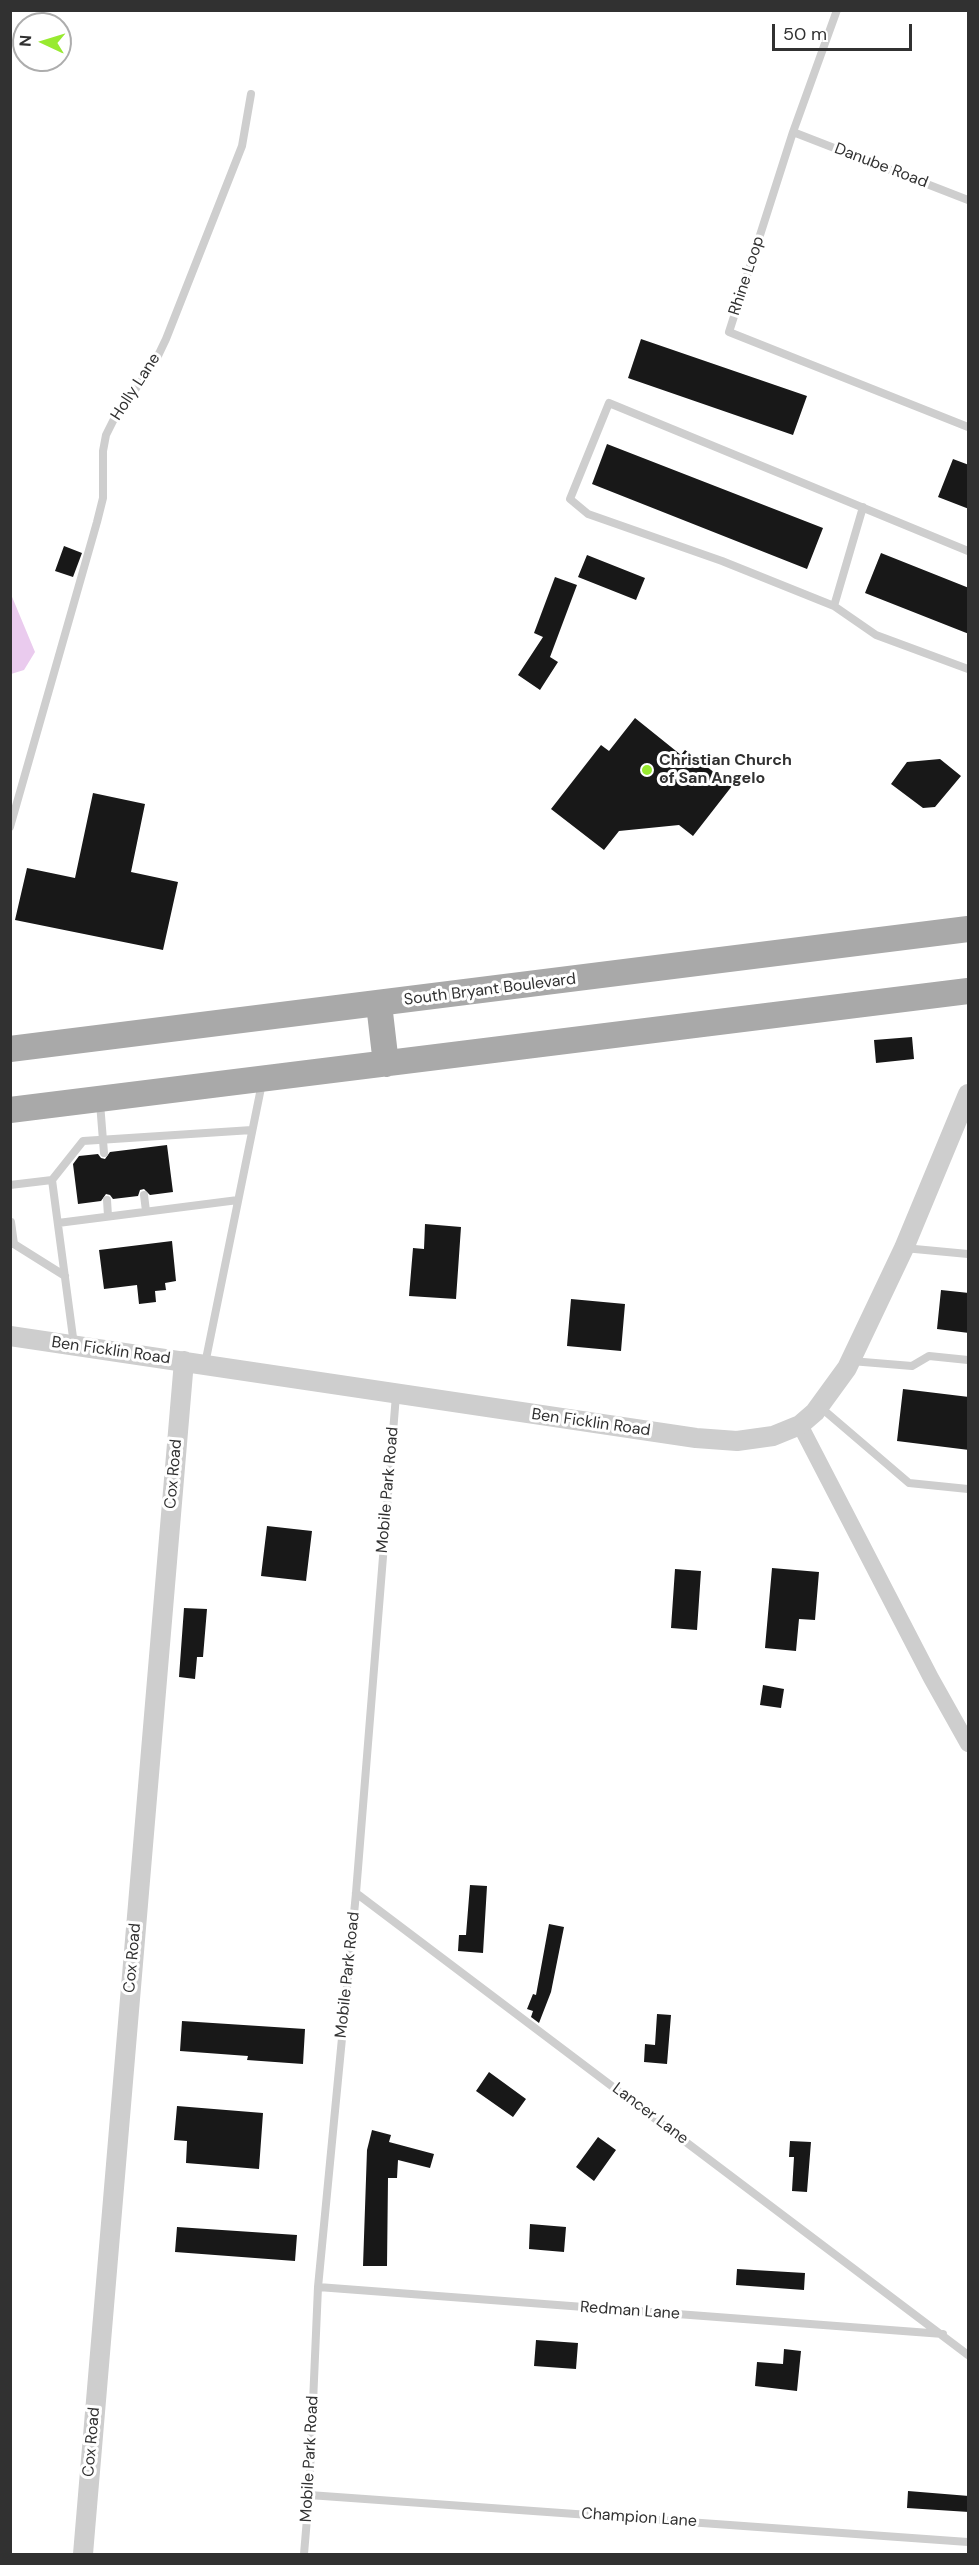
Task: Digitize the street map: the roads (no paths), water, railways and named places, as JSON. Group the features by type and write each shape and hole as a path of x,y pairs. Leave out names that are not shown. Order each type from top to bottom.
{"main road":[{"name":"South Bryant Boulevard","path":"10,1049 969,929"},
{"path":"10,1110 969,991"},
{"path":"379,1004 386,1064"}],"street":[{"name":"Ben Ficklin Road","path":"10,1336 396,1395 716,1440 754,1440 789,1431 800,1425 819,1406 851,1361 958,1129 969,1094"},
{"name":"Cox Road","path":"83,2554 184,1361"},
{"path":"800,1425 931,1678 969,1744"}],"lane":[{"name":"Rhine Loop","path":"837,10 793,132 729,332 969,427"},
{"name":"Holly Lane","path":"10,827 103,498 103,451 106,435 113,421 156,360 166,339 242,146 251,94"},
{"name":"Danube Road","path":"793,132 969,200"},
{"path":"969,551 609,403 570,499 588,514 722,561 834,606 876,635 969,669"},
{"path":"834,606 863,507"},
{"path":"205,1365 262,1079"},
{"path":"100,1099 104,1153"},
{"path":"10,1185 52,1180 82,1141 252,1130"},
{"path":"139,1138 140,1149"},
{"path":"52,1180 74,1345"},
{"path":"144,1196 146,1211"},
{"path":"107,1200 108,1216"},
{"path":"58,1222 238,1200"},
{"path":"11,1222 12,1243 65,1276"},
{"path":"904,1248 969,1254"},
{"path":"851,1361 912,1366 929,1356 969,1360"},
{"name":"Mobile Park Road","path":"304,2554 309,2495 318,2287 356,1893 396,1395"},
{"path":"819,1406 909,1483 969,1490"},
{"name":"Lancer Lane","path":"356,1893 969,2355"},
{"name":"Redman Lane","path":"318,2287 943,2334"},
{"name":"Champion Lane","path":"309,2495 969,2542"}],"place":[{"name":"Christian Church of San Angelo","path":"647,770"}]}
